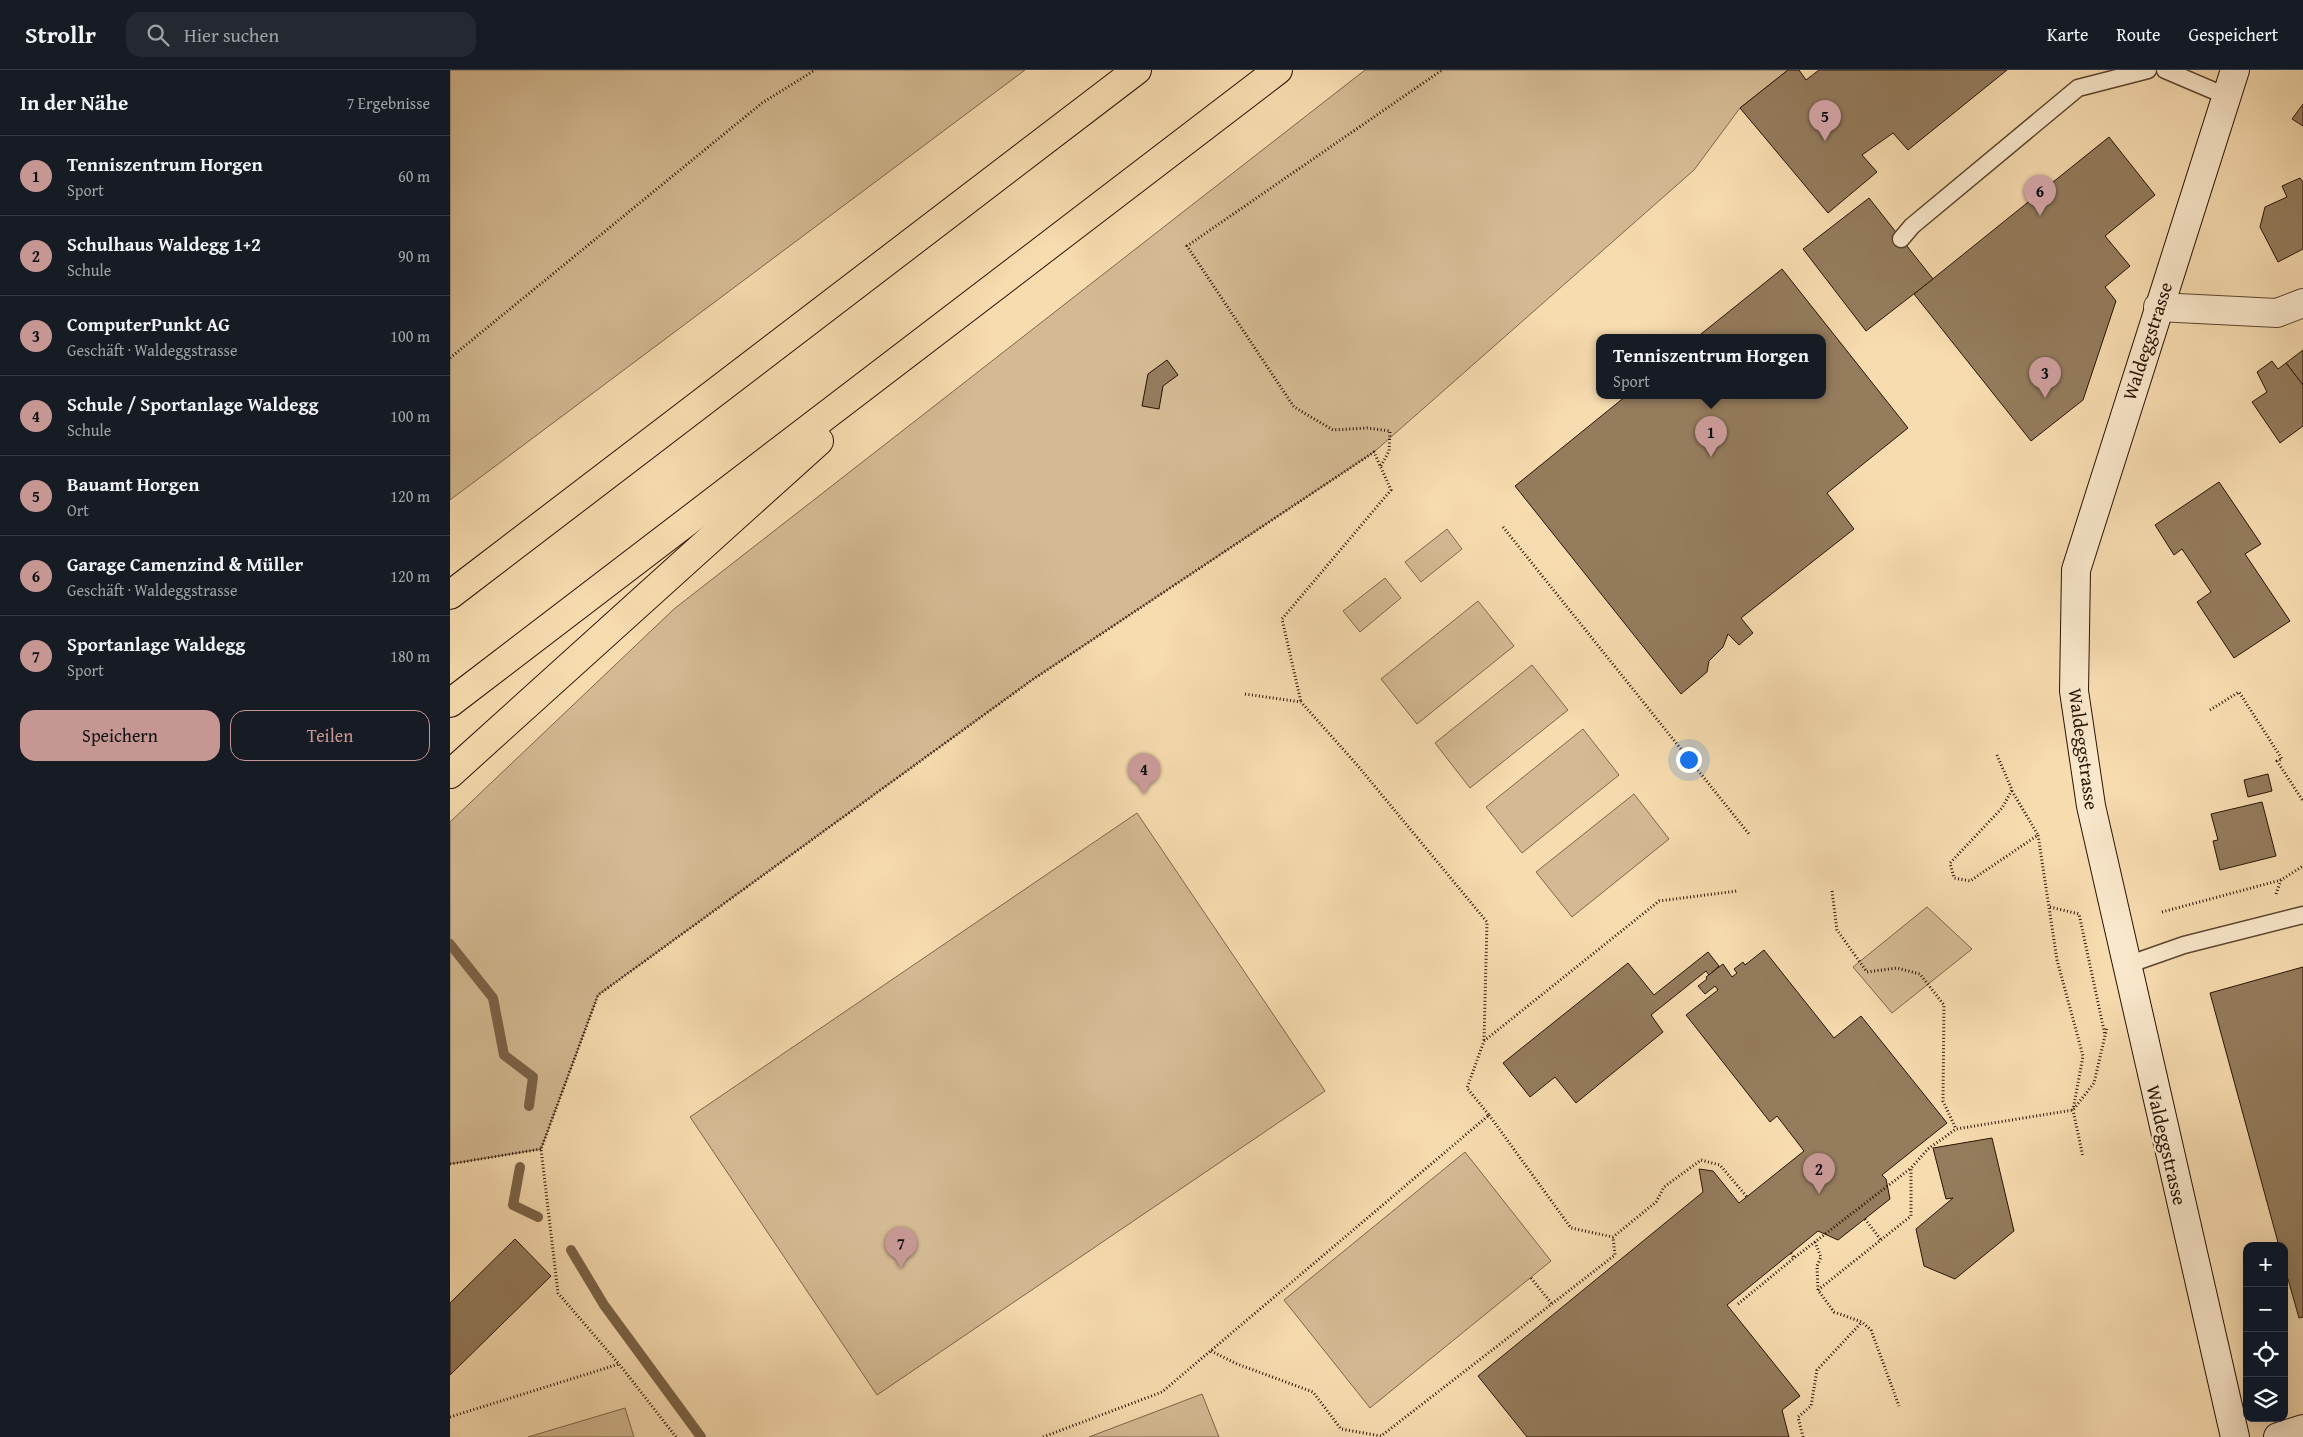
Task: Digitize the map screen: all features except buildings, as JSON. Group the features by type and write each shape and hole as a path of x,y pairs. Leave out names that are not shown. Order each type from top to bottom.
{"highway":[{"path":"450,595 1137,70"},
{"path":"450,703 1278,70"},
{"path":"450,774 971,305"}],"street":[{"name":"Waldeggstrasse","path":"2235,70 2076,570 2074,691 2091,806 2235,1437"},
{"path":"2158,308 2277,313 2303,303"},
{"path":"2278,1437 2303,1429"}],"lane":[{"path":"1901,239 1912,226 2078,88 2148,70"},
{"path":"2165,70 2226,96"},
{"path":"2127,965 2184,946 2303,915"}],"path":[{"path":"450,358 762,103 815,70"},
{"path":"1380,466 1389,451 1390,431 1367,428 1333,430 1294,407 1187,246 1442,70"},
{"path":"676,1437 619,1364 558,1293 541,1149 598,995 1032,680 1374,452 1391,490 1282,619 1301,702 1358,766 1487,922 1484,1040 1467,1088 1489,1115 1571,1228 1613,1237"},
{"path":"1503,527 1748,834"},
{"path":"2210,710 2239,692 2282,759 2278,761 2303,801"},
{"path":"1244,694 1301,702"},
{"path":"1997,755 2012,790 2038,835 2057,960 2083,1056 2073,1110 2083,1157"},
{"path":"2012,790 2002,808 1950,863 1954,878 1970,881 2038,835"},
{"path":"2162,912 2280,880"},
{"path":"1484,1040 1659,901 1737,890"},
{"path":"1832,891 1837,930 1867,972 1897,968 1920,974 1944,1005 1943,1101 1956,1129"},
{"path":"2050,907 2079,914 2105,1036"},
{"path":"1738,1304 1794,1258 1911,1168 1928,1149 1956,1129 2073,1110 2094,1083 2108,1026"},
{"path":"1043,1437 1162,1392 1489,1115"},
{"path":"450,1164 541,1149"},
{"path":"1613,1237 1656,1202 1664,1187 1702,1160 1720,1165 1747,1197"},
{"path":"1818,1290 1910,1216 1911,1168"},
{"path":"1865,1219 1881,1240"},
{"path":"1211,1351 1237,1364 1313,1392 1341,1429 1380,1436 1615,1255 1613,1237"},
{"path":"1815,1242 1821,1257 1817,1266 1818,1290 1834,1312 1862,1322 1871,1330 1899,1406"},
{"path":"1791,1253 1794,1258"},
{"path":"1531,1278 1552,1304"},
{"path":"1803,1437 1798,1417 1812,1406 1817,1370 1862,1322"},
{"path":"450,1417 619,1364"}],"shaded area":[{"path":"450,70 1025,70 450,500"},
{"path":"1365,70 1788,70 1740,108 1694,170 1374,452 1032,680 598,995 541,1149 450,1164 450,822 674,609"},
{"path":"1447,529 1462,549 1421,582 1405,562"},
{"path":"1385,578 1401,598 1360,632 1343,611"},
{"path":"1478,601 1514,646 1417,724 1381,679"},
{"path":"1532,665 1568,710 1470,788 1435,743"},
{"path":"1583,729 1619,775 1522,853 1486,807"},
{"path":"1634,794 1669,839 1572,917 1536,872"},
{"path":"1137,813 1325,1091 877,1395 690,1117"},
{"path":"1927,907 1972,949 1892,1013 1853,967"},
{"path":"1465,1152 1551,1261 1370,1408 1284,1300"},
{"path":"1202,1394 1219,1437 1089,1437"},
{"path":"625,1408 634,1437 528,1437"}],"waterway":[{"path":"450,944 493,998 504,1055 533,1077 529,1106"},
{"path":"520,1167 513,1205 538,1217"},
{"path":"571,1250 604,1305 701,1437"}],"place":[{"name":"Bauamt Horgen","path":"1825,141"},
{"name":"Garage Camenzind & Müller","path":"2040,216"},
{"name":"ComputerPunkt AG","path":"2045,398"},
{"name":"Tenniszentrum Horgen","path":"1711,457"},
{"name":"Schule / Sportanlage Waldegg","path":"1144,794"},
{"name":"Schulhaus Waldegg 1+2","path":"1819,1194"},
{"name":"Sportanlage Waldegg","path":"901,1268"}]}
